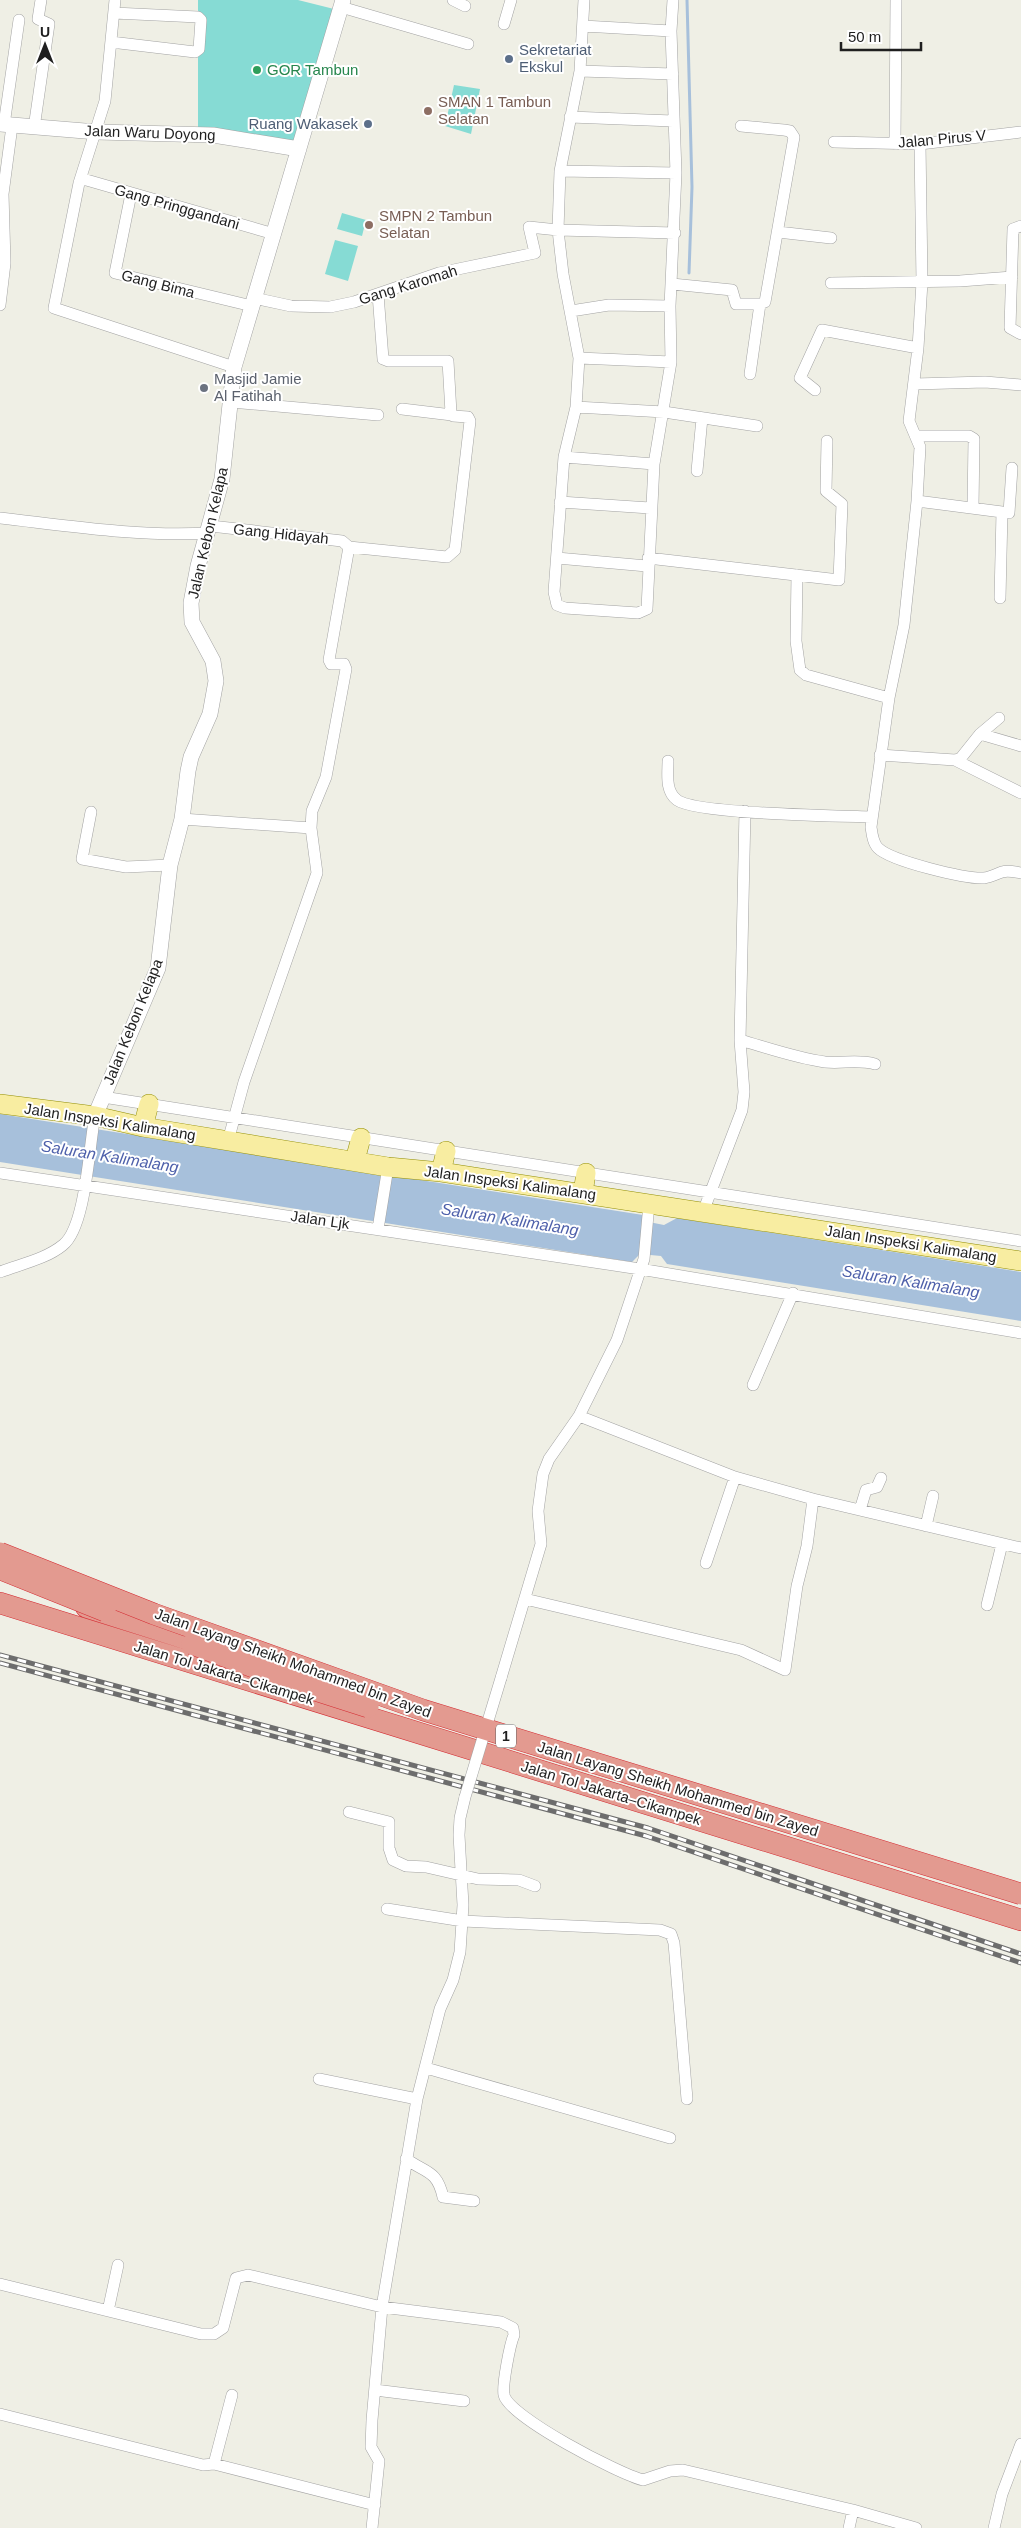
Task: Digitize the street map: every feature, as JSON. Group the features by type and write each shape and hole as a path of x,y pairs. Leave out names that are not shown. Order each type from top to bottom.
{"highway":[{"name":"Jalan Layang Sheikh Mohammed bin Zayed","path":"0,1552 154,1614 414,1707 1021,1893"},
{"name":"Jalan Layang Sheikh Mohammed bin Zayed","path":"0,1569 315,1690 1021,1907"},
{"name":"Jalan Tol Jakarta–Cikampek","path":"0,1579 385,1702 1021,1893"},
{"name":"Jalan Tol Jakarta–Cikampek","path":"0,1603 1021,1920"},
{"path":"951,1872 1021,1882"}],"main road":[{"name":"Jalan Inspeksi Kalimalang","path":"0,1104 94,1121 355,1160 388,1170 441,1172 583,1193 649,1213 703,1212 1021,1261"},
{"path":"143,1127 149,1104"},
{"path":"355,1160 361,1138"},
{"path":"441,1172 446,1151"},
{"path":"583,1193 586,1173"}],"street":[{"path":"34,128 48,24 38,19 41,0"},
{"path":"115,0 111,42 109,44 109,82 97,132 80,181 54,308 234,367"},
{"path":"453,0 465,6"},
{"path":"504,24 511,0"},
{"path":"584,0 580,71 560,171 558,230 563,274 579,358 576,407 564,457 554,599 557,605 564,608 638,613 647,609 650,508 654,464 671,362 670,306 675,233 676,174 672,74 673,0"},
{"path":"895,144 896,0"},
{"path":"342,3 468,44"},
{"name":"Jalan Kebon Kelapa","path":"94,1121 158,968 170,865 182,819 191,757 210,714 216,681 213,661 192,622 191,604 194,585 222,479 234,367 342,3"},
{"path":"111,42 195,52 199,49 201,20 198,17 114,13"},
{"path":"0,304 3,263 5,125 19,20"},
{"path":"583,26 672,31"},
{"path":"580,71 672,74"},
{"path":"570,117 673,122"},
{"name":"Jalan Waru Doyong","path":"5,125 97,132 213,135 299,149"},
{"path":"742,126 784,130 793,134 794,141 766,299 760,304 750,374"},
{"name":"Jalan Pirus V","path":"834,142 920,144 1021,132"},
{"path":"920,144 922,282 918,348 909,420 920,447 904,625 889,698 871,817 874,844 886,854 915,865 977,878 995,876 1004,871 1021,873"},
{"path":"560,171 676,174"},
{"name":"Gang Pringgandani","path":"80,181 83,179 274,234"},
{"name":"Gang Bima","path":"130,194 115,273 253,302"},
{"path":"1021,226 1013,228 1010,328 1021,334"},
{"name":"Gang Karomah","path":"253,302 314,307 354,302 439,273 535,254 529,227 558,230"},
{"path":"558,230 675,233"},
{"path":"778,232 831,238"},
{"path":"831,283 922,282 1012,277"},
{"path":"672,284 732,290 734,291 735,303 760,304"},
{"path":"378,294 382,359 388,361 447,360 452,415 402,410"},
{"path":"571,311 609,305 670,306"},
{"path":"815,390 800,378 822,330 918,348"},
{"path":"579,358 671,362"},
{"path":"914,384 985,382 1021,385"},
{"path":"230,402 378,415"},
{"path":"576,407 664,412 757,426"},
{"name":"Gang Hidayah","path":"0,518 133,534 169,535 210,530 342,541 349,547 447,557 455,550 470,420 468,417 452,415"},
{"path":"697,472 702,418"},
{"path":"916,436 969,436 974,439 973,507"},
{"path":"557,558 648,562 840,579 842,504 826,491 827,441"},
{"path":"564,457 654,464"},
{"path":"1000,598 1005,513 1012,468"},
{"path":"916,501 1021,514"},
{"path":"560,502 650,508"},
{"path":"228,1141 244,1082 318,874 311,828 312,811 326,777 346,669 344,664 331,664 329,660 349,547"},
{"path":"797,575 796,641 800,670 806,675 889,698"},
{"path":"880,755 960,759 980,734 999,718"},
{"path":"980,734 1021,746"},
{"path":"955,760 1021,793"},
{"path":"668,761 669,788 677,800 695,806 745,811 871,817"},
{"path":"703,1212 742,1110 744,1092 740,1040 745,811"},
{"path":"91,812 82,859 126,867 170,865"},
{"path":"182,819 311,828"},
{"path":"740,1040 810,1060 829,1062 856,1060 875,1064"},
{"name":"Jalan Inspeksi Kalimalang","path":"103,1097 1021,1242"},
{"path":"0,1272 32,1260 65,1244 80,1209 86,1181 94,1121"},
{"path":"379,1226 388,1170"},
{"name":"Jalan Ljk","path":"0,1173 86,1181 642,1264 1021,1333"},
{"path":"372,2528 379,2461 371,2447 382,2307 406,2159 418,2099 440,2009 453,1980 460,1952 463,1921 460,1874 460,1818 541,1544 538,1512 544,1474 549,1459 579,1416 616,1340 642,1264 649,1213"},
{"path":"753,1385 793,1293"},
{"path":"579,1416 735,1477 813,1499 1021,1548"},
{"path":"706,1563 735,1477"},
{"path":"860,1510 867,1489 877,1488 881,1478"},
{"path":"926,1526 933,1496"},
{"path":"525,1599 741,1650 785,1670 797,1586 807,1546 813,1499"},
{"path":"987,1605 1002,1544"},
{"path":"349,1812 389,1822 390,1848 393,1860 406,1866 426,1867 478,1879 519,1880 535,1886"},
{"path":"387,1909 463,1921 660,1930 671,1934 674,1943 687,2099"},
{"path":"426,2068 670,2138"},
{"path":"318,2079 418,2099"},
{"path":"406,2159 419,2168 432,2173 440,2183 443,2197 474,2201"},
{"path":"108,2311 118,2265"},
{"path":"0,2284 201,2334 219,2333 226,2323 236,2278 248,2275 382,2307 501,2322 513,2328 514,2334 511,2342 504,2396 509,2405 539,2427 587,2454 643,2480 670,2471 683,2470 852,2510 916,2528"},
{"path":"375,2390 464,2401"},
{"path":"214,2464 232,2395"},
{"path":"0,2414 203,2466 214,2464 375,2505"},
{"path":"994,2528 1002,2494 1021,2444"},
{"path":"849,2528 852,2510"}],"shaded area":[{"name":"GOR Tambun","path":"198,0 298,0 334,9 294,144 198,131"},
{"path":"454,85 480,89 471,134 445,126"},
{"path":"342,213 366,220 362,236 337,229"},
{"path":"335,240 358,246 348,281 325,274"}],"water":[{"name":"Saluran Kalimalang","path":"0,1114 643,1215 649,1222 664,1225 677,1218 1021,1272 1021,1321 667,1264 661,1256 640,1254 632,1262 0,1162"}],"waterway":[{"path":"687,0 692,187 689,273"}],"railway":[{"path":"0,1655 648,1828 1021,1954"},
{"path":"0,1663 646,1836 1021,1963"}],"place":[{"name":"Sekretariat Ekskul","path":"509,59"},
{"name":"GOR Tambun","path":"257,70"},
{"name":"SMAN 1 Tambun Selatan","path":"428,111"},
{"name":"Ruang Wakasek","path":"368,124"},
{"name":"SMPN 2 Tambun Selatan","path":"369,225"},
{"name":"Masjid Jamie Al Fatihah","path":"204,388"}]}
